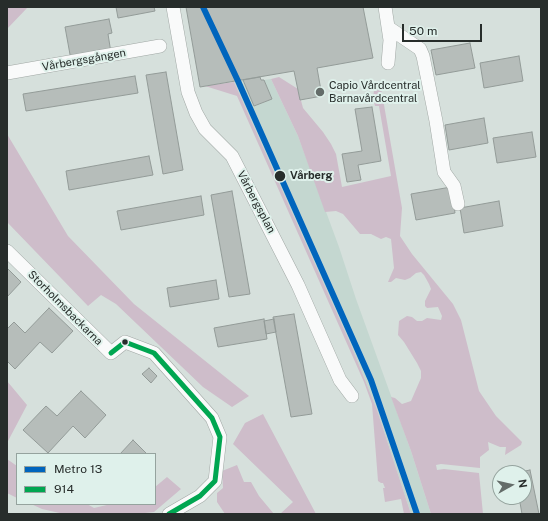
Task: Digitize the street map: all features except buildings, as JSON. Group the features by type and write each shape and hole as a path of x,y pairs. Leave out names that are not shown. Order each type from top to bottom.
{"street":[{"name":"Vårbergsplan","path":"173,7 188,92 196,113 205,129 232,156 298,285 340,380 352,396"},
{"path":"385,7 390,40 388,63"},
{"path":"389,28 420,49 423,56 436,121 444,172 454,186 458,204"},
{"name":"Vårbergsgången","path":"7,73 160,46"},
{"name":"Storholmsbackarna","path":"7,251 111,353 125,342 154,353 212,418 220,437 215,481 200,496 169,514"}],"shaded area":[{"path":"7,7 28,7 7,29"},
{"path":"279,77 298,89 303,108 331,144 336,154 342,187 391,176 379,106 375,106 373,98 375,83 377,81 380,82 402,208 400,236 412,254 453,304 461,320 479,391 496,416 522,442 521,445 505,455 506,447 500,447 488,442 489,450 480,457 480,468 441,464 436,465 437,470 444,469 479,473 483,514 431,514 411,451 391,397 395,398 402,404 411,401 421,378 421,371 417,363 398,335 399,321 407,316 412,317 417,321 422,321 427,318 441,320 442,316 438,307 427,308 425,306 425,301 431,289 429,284 421,272 416,273 405,280 396,278 391,282 388,282 394,268 391,239 386,237 381,239 371,234 360,234 343,214 336,211 325,212 298,136 271,79"},
{"path":"271,79 298,136 339,247 356,299 411,451 431,514 411,514 377,410 351,345 234,82 243,80 255,106 272,99 264,80"},
{"path":"234,82 351,345 377,410 411,514 404,514 401,499 385,502 383,488 385,488 383,483 378,481 372,404 364,382 237,96 205,86"},
{"path":"7,134 68,236 134,304 249,396 232,407 203,387 116,304 101,295 88,306 7,222"},
{"path":"7,381 27,405 7,443"},
{"path":"263,414 316,514 280,514 293,502 233,444 245,423"},
{"path":"7,459 16,465 16,498 7,493"},
{"path":"237,465 244,482 251,482 259,496 274,514 225,514 217,502 217,493 223,488 222,471"},
{"path":"167,477 181,489 154,512 136,514 64,514 42,509 33,505 89,505 94,508 107,505 156,505 156,486"}],"metro line":[{"name":"13","path":"203,7 238,81 371,380 417,514"}],"transit line":[{"name":"914","path":"111,353 125,342 154,353 212,418 220,437 215,481 200,496 169,514"}],"place":[{"name":"Capio Vårdcentral Barnavårdcentral","path":"320,92"},
{"name":"Vårberg","path":"280,176"}]}
